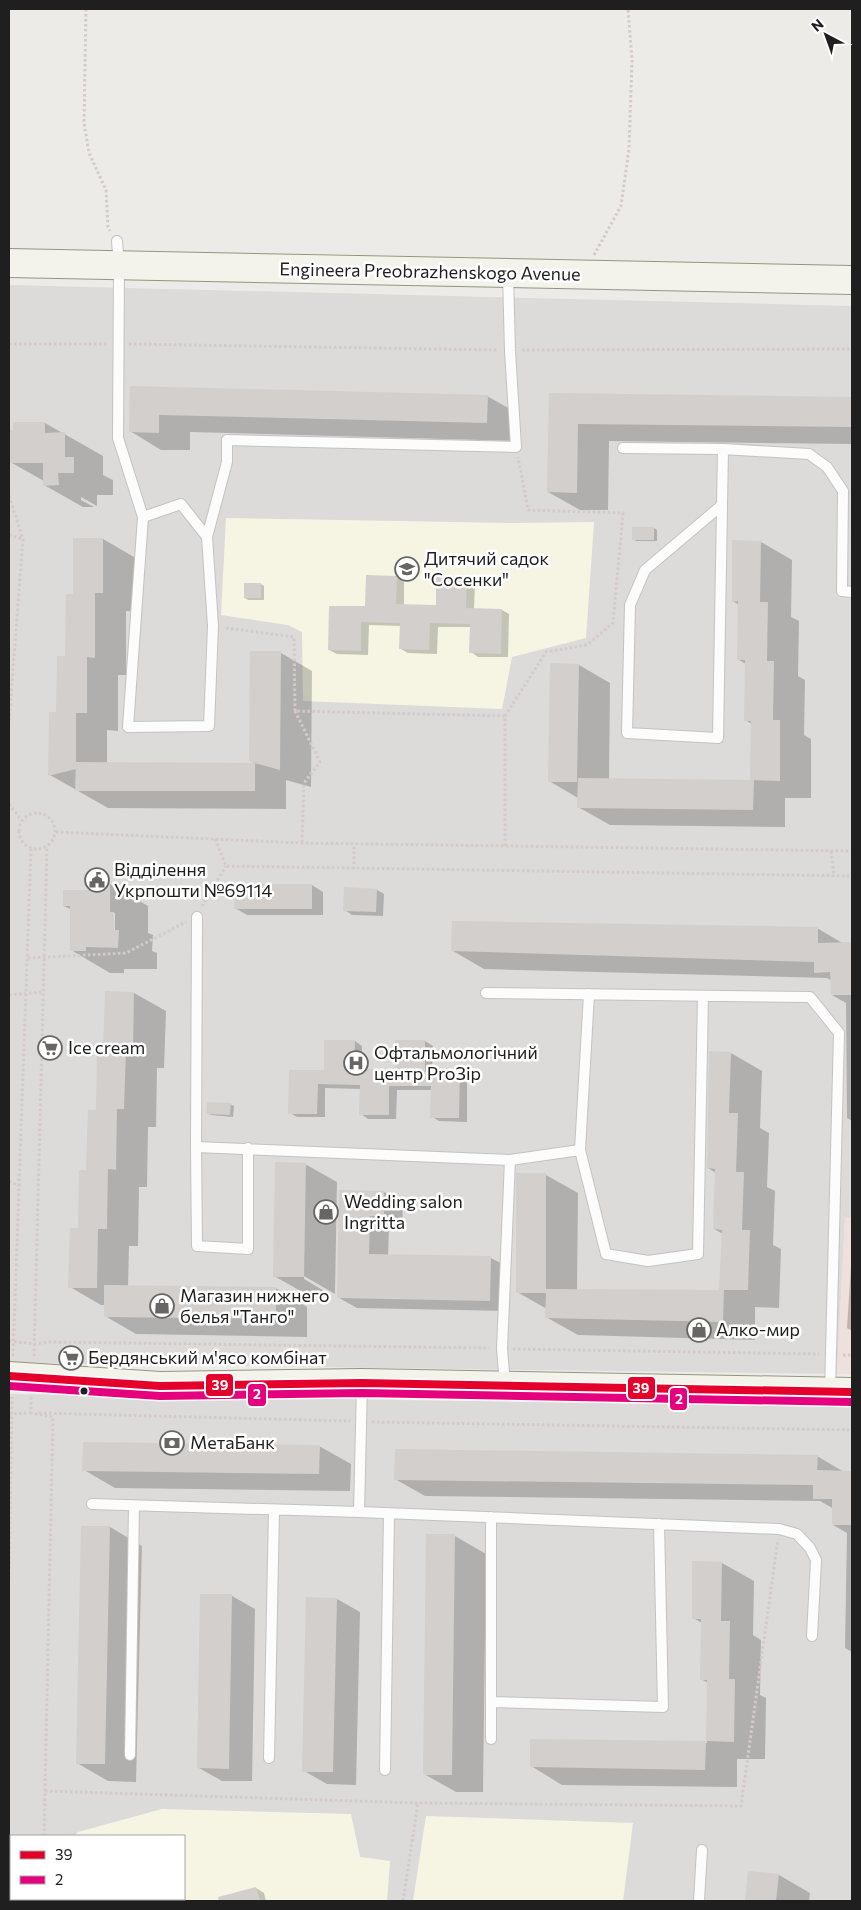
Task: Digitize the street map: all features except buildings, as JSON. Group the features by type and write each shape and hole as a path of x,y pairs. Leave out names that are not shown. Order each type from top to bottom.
{"main road":[{"name":"Engineera Preobrazhenskogo Avenue","path":"9,263 118,254 508,273 852,280"},
{"path":"18,1377 167,1386 362,1383 841,1392"}],"lane":[{"path":"118,254 118,438 143,517 128,727 209,726 213,626 207,537 227,462 227,440 516,447 510,350 508,273"},
{"path":"622,448 723,449 809,454 827,467 843,491 842,591 852,592"},
{"path":"722,505 644,570 633,596 630,605 627,733 718,738 723,449"},
{"path":"143,517 181,504 207,537"},
{"path":"196,917 197,1246 248,1249 248,1148"},
{"path":"486,993 810,997 839,1033 832,1355 841,1392"},
{"path":"589,994 580,1150 606,1254 648,1261 698,1254 703,996"},
{"path":"196,1147 510,1160 580,1150"},
{"path":"505,1386 502,1349 510,1160"},
{"path":"359,1512 362,1383"},
{"path":"92,1504 389,1513 779,1529 797,1534 810,1548 816,1560 812,1636"},
{"path":"130,1755 134,1506"},
{"path":"269,1758 274,1510"},
{"path":"385,1770 389,1513"},
{"path":"491,1517 491,1739"},
{"path":"491,1702 663,1707 659,1524"},
{"path":"699,1901 702,1850"}],"path":[{"path":"86,9 84,123 89,153 106,190 108,227 118,254"},
{"path":"594,256 621,206 629,149 632,60 628,9"},
{"path":"9,344 510,350 852,349"},
{"path":"505,846 505,716 546,652 587,646 613,623 623,512 528,510 516,447"},
{"path":"9,496 24,539 9,722"},
{"path":"9,535 24,539"},
{"path":"213,626 294,637 295,711 320,762 304,783 302,842"},
{"path":"295,711 505,716"},
{"path":"9,804 22,821"},
{"path":"31,814 43,814 52,820 56,832 55,838 47,847 36,850 31,849 19,837 19,826 22,821 31,814"},
{"path":"56,832 215,840 354,844 852,851"},
{"path":"215,840 226,866"},
{"path":"354,844 354,869"},
{"path":"9,1579 10,1414 18,1377 36,1344 47,847"},
{"path":"31,849 11,1341 18,1377 31,1413"},
{"path":"830,851 834,876"},
{"path":"28,958 126,953 196,917 226,866"},
{"path":"226,866 852,876"},
{"path":"9,996 44,992"},
{"path":"9,1181 18,1186"},
{"path":"11,1341 36,1344 49,1342 852,1355"},
{"path":"31,1413 53,1417 44,1835"},
{"path":"10,1414 852,1430"},
{"path":"45,1791 418,1803 741,1806 779,1529"},
{"path":"403,1901 418,1803"}],"shaded area":[{"path":"9,285 852,306 852,1219 845,1218 837,1374 9,1363"},
{"name":"Дитячий садок \"Сосенки\"","path":"226,518 514,523 594,522 586,638 512,657 502,709 303,701 302,632 288,625 221,615"},
{"path":"845,1217 852,1219 852,1374 837,1374"},
{"path":"9,1394 852,1407 852,1901 9,1901"},
{"path":"162,1809 351,1814 360,1857 390,1861 387,1901 78,1901 185,1900 185,1835 75,1835 78,1832"},
{"path":"426,1816 633,1823 623,1901 413,1901"}],"transit line":[{"name":"39","path":"9,1376 160,1386 362,1383 852,1392"},
{"name":"2","path":"9,1386 160,1396 362,1393 852,1402"}],"place":[{"name":"Дитячий садок \"Сосенки\"","path":"407,569"},
{"name":"Відділення Укрпошти №69114","path":"97,880"},
{"name":"Ice cream","path":"50,1048"},
{"name":"Офтальмологічний центр ProЗір","path":"356,1063"},
{"name":"Wedding salon Ingritta","path":"326,1212"},
{"name":"Магазин нижнего белья \"Танго\"","path":"162,1306"},
{"name":"Алко-мир","path":"699,1330"},
{"name":"Бердянський м'ясо комбінат","path":"71,1358"},
{"name":"МетаБанк","path":"172,1443"}]}
